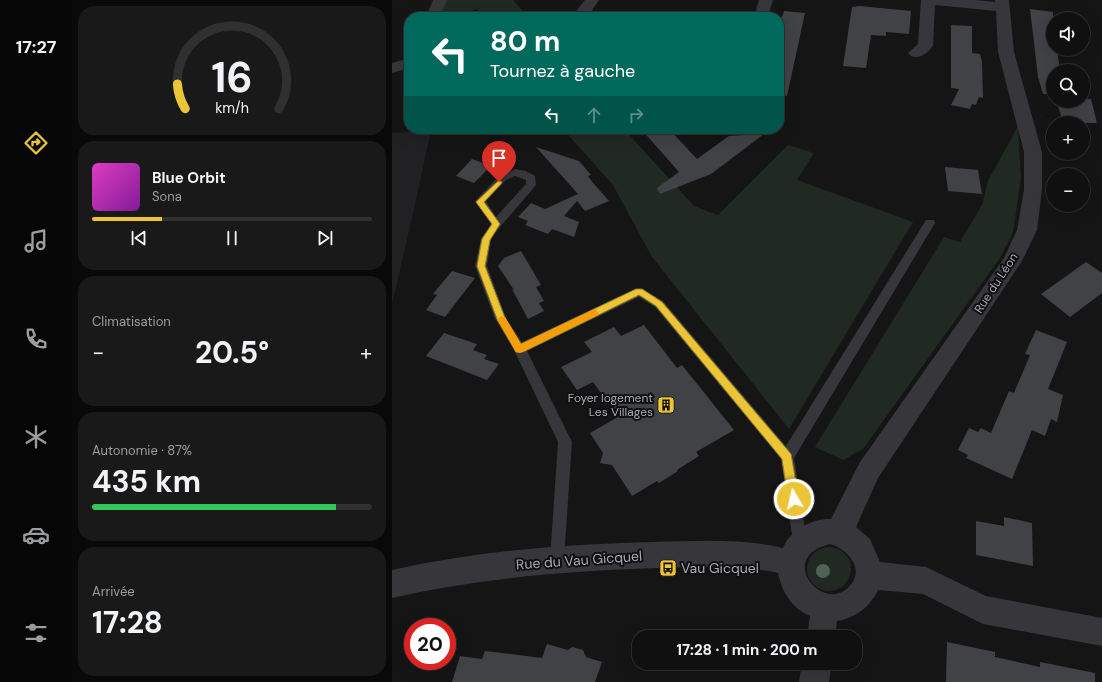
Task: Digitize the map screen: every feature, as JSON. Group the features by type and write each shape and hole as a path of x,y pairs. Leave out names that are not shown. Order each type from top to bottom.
{"street":[{"path":"436,12 440,0"},
{"path":"586,12 584,10 592,0"},
{"path":"762,12 766,0"},
{"path":"916,53 924,46 929,0 1002,4"},
{"name":"Rue du Léon","path":"841,534 844,520 869,470 1012,261 1028,230 1033,190 1033,152 1006,52 1002,4"},
{"path":"392,68 404,64"},
{"path":"830,531 841,534 851,538 859,546 868,566 868,576 865,588 858,598 848,605 825,608 802,595 795,586 791,574 795,552 808,535 830,531"},
{"name":"Rue du Vau Gicquel","path":"392,584 437,573 557,559 597,556 718,553 775,559 795,552"},
{"path":"868,576 890,576 926,581 983,610 1102,632"},
{"path":"822,630 825,608"},
{"path":"814,682 816,670"}],"lane":[{"path":"496,224 480,202 508,173 517,171 524,173 531,178 531,185 496,224 486,239 481,266 501,319 520,349 565,442 557,559"},
{"path":"787,457 930,223"},
{"path":"520,349 639,292 659,304 787,457 795,552"}],"shaded area":[{"path":"445,0 513,0 524,12 479,12 477,9 469,12 441,12"},
{"path":"1018,126 1021,178 1013,233 1000,258 863,449 843,460 815,447 944,237 960,242 982,205 988,181"},
{"path":"392,133 430,134 392,304"},
{"path":"567,134 629,134 694,206 718,215 788,145 814,153 797,180 913,222 789,429 652,257 613,185"},
{"path":"825,547 833,547 838,548 845,553 850,560 850,578 845,585 838,590 825,591 817,588 810,581 807,573 807,565 810,557 817,550"}],"building":[{"path":"860,6 911,11 909,34 886,32 886,36 871,35 866,68 843,66 852,7"},
{"path":"1030,9 1053,12 1046,12 1046,56 1058,56 1059,64 1046,64 1046,94 1043,94 1038,77"},
{"path":"784,12 805,13 787,96 784,96"},
{"path":"951,25 972,26 972,53 980,54 982,62 983,98 979,97 976,105 972,104 970,109 951,105 959,89 951,88"},
{"path":"1091,99 1097,123 1090,123 1090,116 1061,116 1059,108 1090,108"},
{"path":"645,134 674,134 697,159 729,136 764,134 711,174 660,194 657,188 679,172"},
{"path":"536,147 579,161 591,175 588,176 593,183 609,201 585,211 577,201 564,216 579,222 574,237 552,229 548,234 525,225 528,221 518,217 531,203 545,209 578,194"},
{"path":"472,159 491,166 474,183 456,176"},
{"path":"945,167 978,170 982,194 948,191"},
{"path":"521,251 541,285 536,287 544,301 539,303 544,311 528,319 512,289 514,290 498,266 504,258"},
{"path":"1086,262 1102,273 1102,293 1070,317 1041,294"},
{"path":"452,271 475,278 445,317 426,310 437,295 433,294"},
{"name":"Foyer logement Les Villages","path":"644,325 677,368 682,365 734,430 696,452 699,456 677,470 678,471 659,483 657,481 632,496 612,465 600,463 603,453 590,433 618,417 593,382 577,390 561,367 592,352 584,342 614,327 621,336"},
{"path":"1036,330 1067,342 1048,389 1063,395 1057,422 1051,419 1045,436 1032,430 1012,479 966,458 968,455 958,450 969,428 978,432 981,428 991,433 1009,391 1014,393 1030,355 1025,354"},
{"path":"444,333 477,344 473,350 487,355 484,359 499,364 487,380 426,356"},
{"path":"1004,517 1032,523 1033,566 976,555 976,521 1004,526"},
{"path":"947,642 995,652 995,657 1040,667 1040,662 1095,673 1095,682 946,682"},
{"path":"547,644 568,650 572,647 583,650 586,657 602,662 595,682 452,682 460,656 482,659 485,651 542,658"}],"slow traffic":[{"path":"501,319 520,349 595,313"}],"place":[{"name":"Foyer logement Les Villages","path":"666,405"},
{"name":"Vau Gicquel","path":"668,568"}],"route":[{"path":"499,182 480,202 496,224 486,239 481,266 501,319 520,349 639,292 659,304 787,457 794,499"}]}
